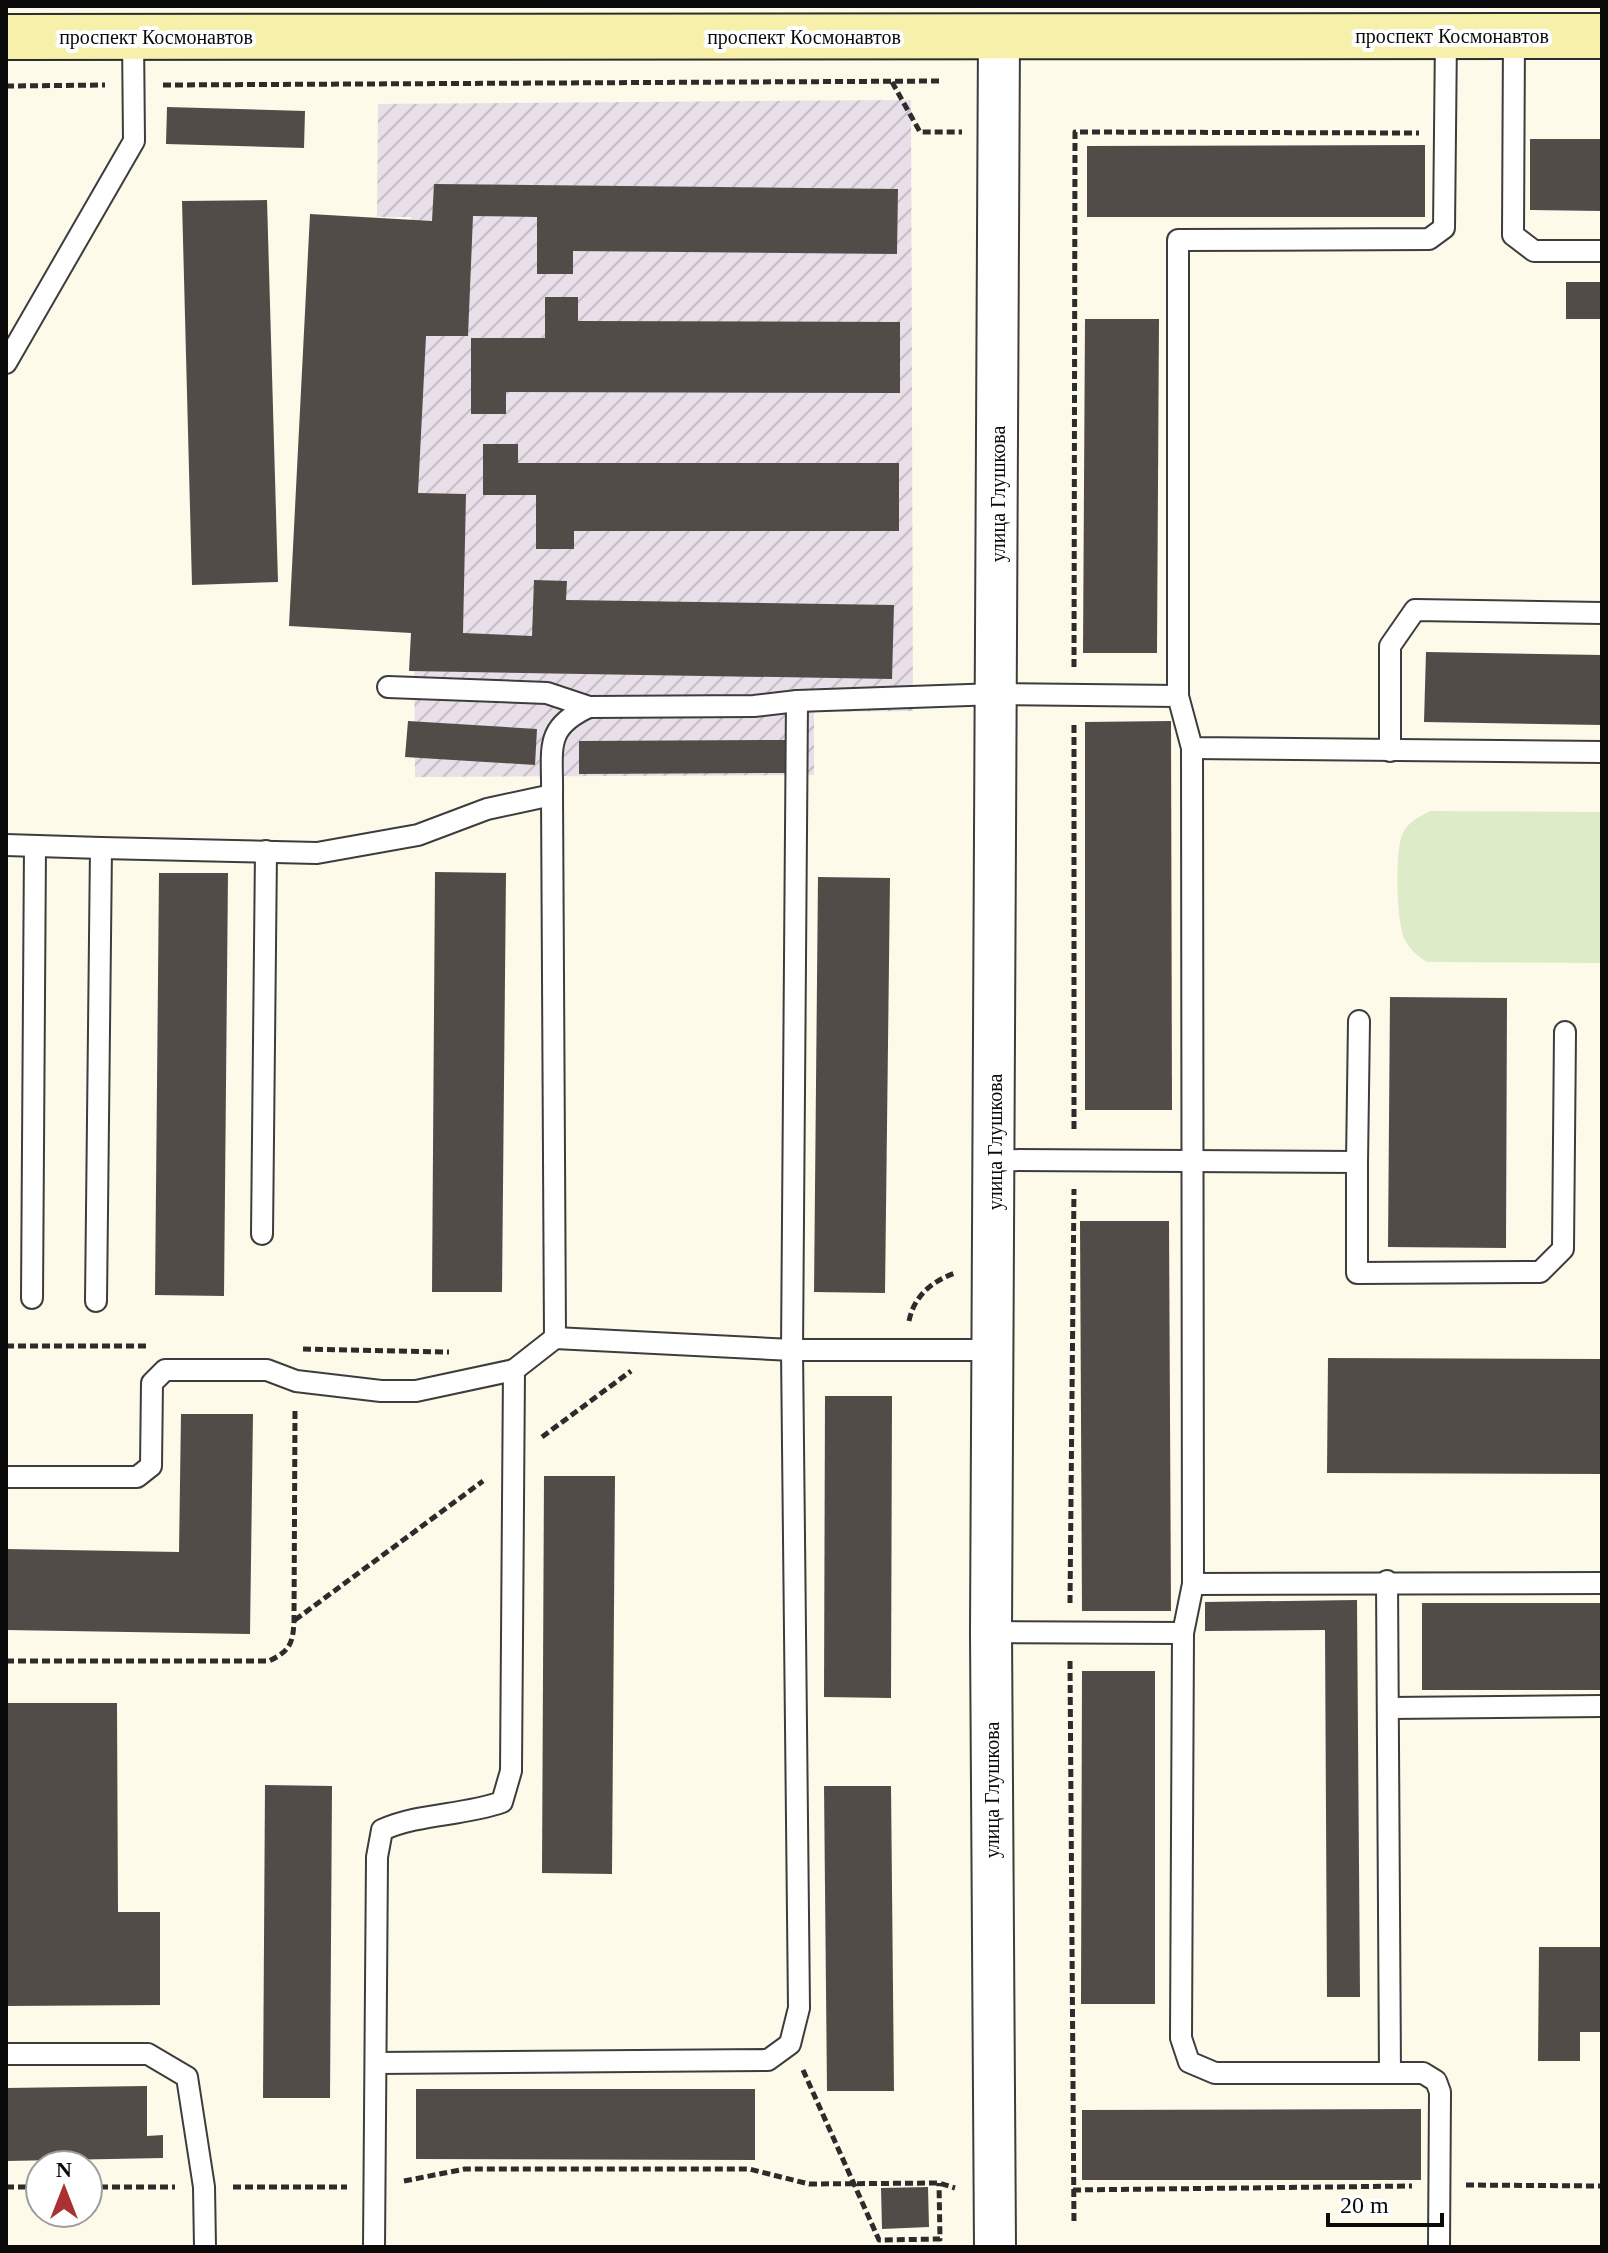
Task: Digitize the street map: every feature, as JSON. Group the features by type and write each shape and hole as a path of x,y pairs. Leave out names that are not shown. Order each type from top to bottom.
{"street":[{"name":"проспект Космонавтов","path":"6,37 1602,36"},
{"name":"улица Глушкова","path":"995,2247 991,1632 995,1350 999,37"}],"lane":[{"path":"1439,2247 1440,2092 1436,2081 1423,2073 1215,2073 1189,2062 1181,2038 1183,1633 1193,1584 1192,748 1178,696 1178,240 1429,239 1444,228 1446,36"},
{"path":"1514,36 1513,235 1534,251 1602,251"},
{"path":"6,363 134,141 133,37"},
{"path":"1390,751 1390,646 1415,610 1602,613"},
{"path":"388,687 547,693 589,707 754,706 797,701 997,694 1178,696"},
{"path":"376,2063 768,2060 790,2044 799,2008 792,1350 797,701"},
{"path":"555,1338 553,741 566,718 589,707"},
{"path":"1192,748 1602,752"},
{"path":"6,845 317,853 418,835 487,809 552,795"},
{"path":"32,1298 35,846"},
{"path":"96,1301 101,848"},
{"path":"262,1234 266,851"},
{"path":"1359,1021 1357,1273 1540,1272 1563,1249 1565,1032"},
{"path":"994,1160 1357,1162"},
{"path":"6,1477 137,1477 151,1466 152,1383 165,1370 267,1370 296,1381 381,1391 416,1391 514,1370 555,1338 792,1350 995,1350"},
{"path":"374,2247 377,1857 382,1830 405,1820 471,1813 502,1802 511,1771 514,1370"},
{"path":"1193,1584 1387,1581 1602,1583"},
{"path":"1387,1581 1390,2073"},
{"path":"991,1632 1183,1633"},
{"path":"1390,1708 1602,1706"},
{"path":"6,2054 148,2054 168,2063 187,2077 204,2187 205,2247"}],"path":[{"path":"6,86 944,81"},
{"path":"892,82 920,132 971,132"},
{"path":"1075,132 1445,133"},
{"path":"907,1350 911,1310 922,1293 938,1279 960,1271"},
{"path":"6,1661 269,1661 283,1654 293,1643 296,1381"},
{"path":"790,2044 879,2240 940,2239 939,2183"},
{"path":"104,2187 374,2187 465,2169 749,2169 809,2184 939,2183 963,2191"},
{"path":"1073,2190 1602,2186"}],"shaded area":[{"path":"911,100 913,711 814,712 814,775 415,777 411,217 377,217 378,104"}],"green space":[{"path":"1430,811 1602,812 1602,963 1427,962 1414,952 1402,932 1398,856 1404,830"}],"building":[{"path":"167,107 305,111 304,148 166,144"},
{"path":"1530,139 1602,139 1602,211 1530,210"},
{"path":"1425,145 1425,217 1087,217 1087,146"},
{"path":"434,184 898,189 897,254 573,251 573,274 537,274 537,217 473,216 468,336 426,336 418,493 466,494 463,633 532,636 534,580 567,581 566,600 894,605 892,679 409,671 411,633 289,626 310,214 432,221"},
{"path":"267,200 278,582 192,585 182,201"},
{"path":"1566,282 1602,282 1602,319 1566,319"},
{"path":"545,297 578,297 578,321 900,322 900,393 506,392 506,414 471,414 471,338 545,338"},
{"path":"1085,319 1159,319 1157,653 1083,653"},
{"path":"483,444 518,444 518,463 899,463 899,531 574,531 574,549 536,549 536,495 483,495"},
{"path":"1426,652 1602,655 1602,725 1424,722"},
{"path":"408,721 537,729 535,765 405,757"},
{"path":"1171,721 1172,1110 1085,1110 1085,722"},
{"path":"786,740 786,773 579,774 579,741"},
{"path":"435,872 506,873 502,1292 432,1292"},
{"path":"159,873 228,873 224,1296 155,1295"},
{"path":"818,877 890,878 885,1293 814,1292"},
{"path":"1390,997 1507,998 1506,1248 1388,1247"},
{"path":"1080,1221 1169,1221 1171,1611 1082,1611"},
{"path":"1328,1358 1602,1359 1602,1474 1327,1473"},
{"path":"825,1396 892,1396 891,1698 824,1697"},
{"path":"181,1414 253,1414 250,1634 6,1630 6,1549 179,1552"},
{"path":"544,1476 615,1476 612,1874 542,1873"},
{"path":"1357,1600 1360,1997 1327,1997 1325,1630 1205,1631 1205,1602"},
{"path":"1422,1603 1602,1603 1602,1690 1422,1690"},
{"path":"1082,1671 1155,1671 1155,2004 1081,2004"},
{"path":"6,1703 117,1703 118,1912 160,1912 160,2005 6,2006"},
{"path":"265,1785 332,1786 330,2098 263,2098"},
{"path":"824,1786 891,1786 894,2091 827,2091"},
{"path":"1539,1947 1602,1947 1602,2032 1580,2032 1580,2061 1538,2061"},
{"path":"147,2086 147,2136 163,2135 163,2158 104,2159 104,2149 24,2149 24,2161 6,2161 6,2088"},
{"path":"416,2089 755,2089 755,2160 416,2159"},
{"path":"1421,2109 1421,2180 1082,2180 1082,2110"},
{"path":"928,2187 929,2227 882,2229 881,2188"}]}
